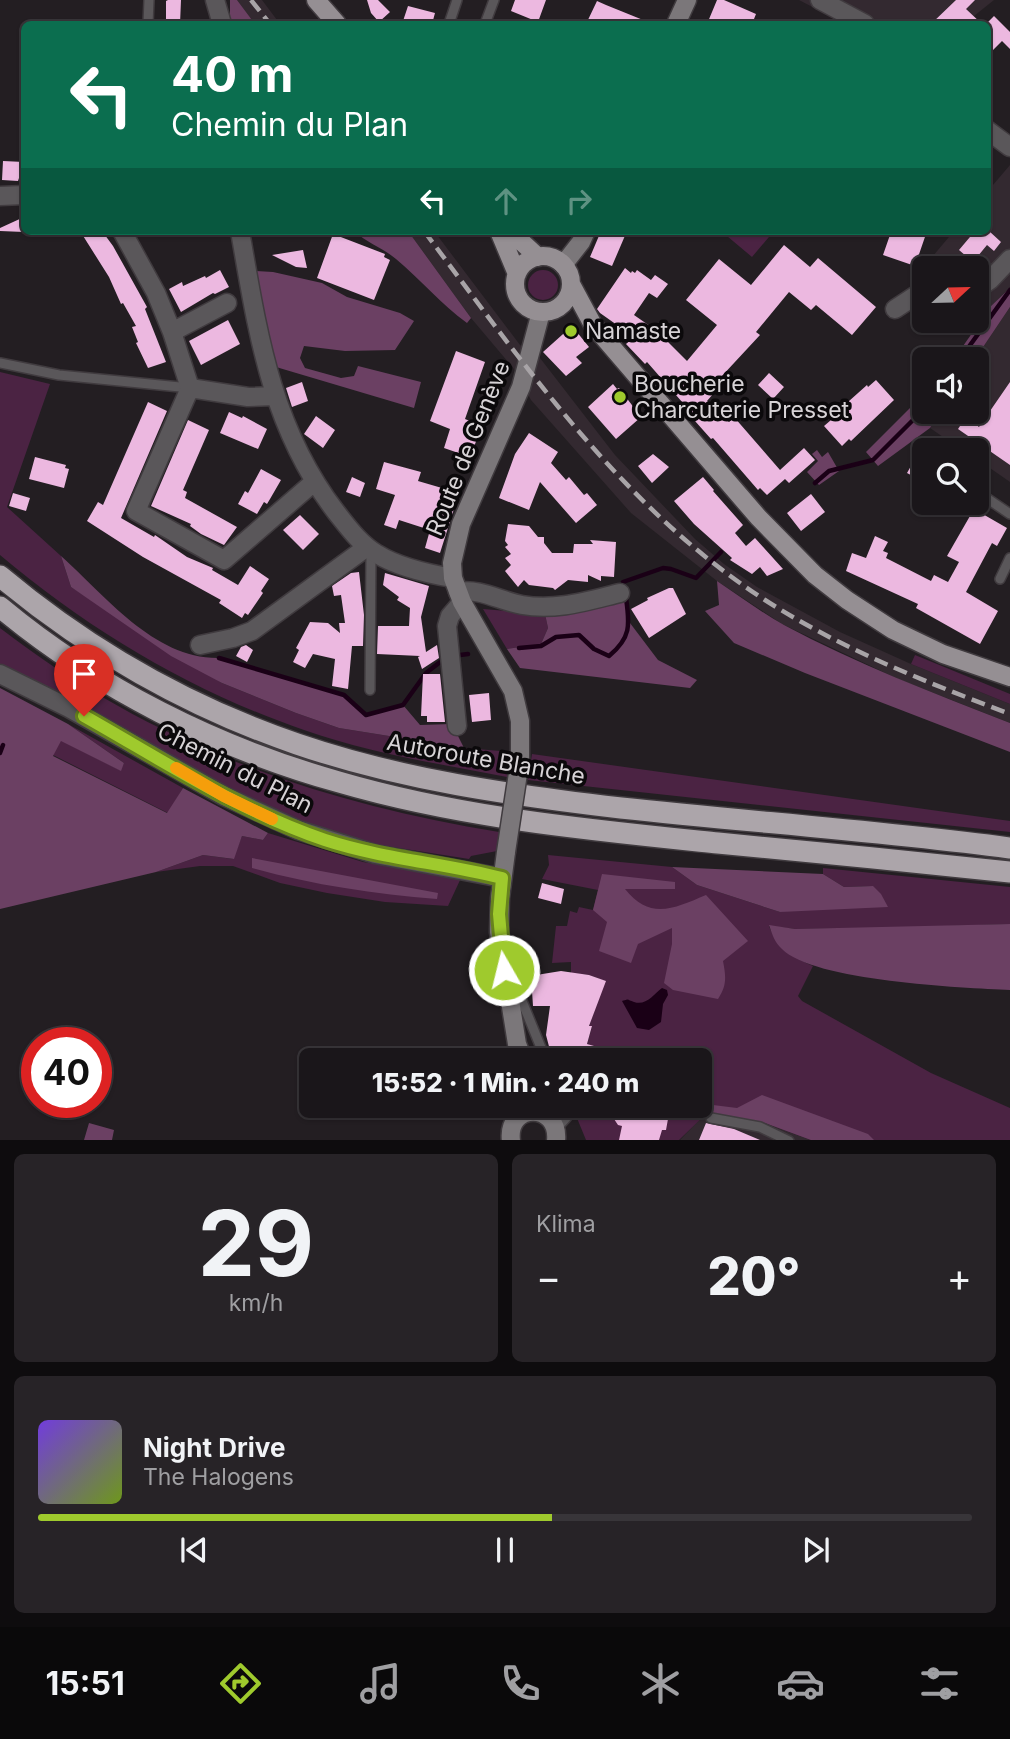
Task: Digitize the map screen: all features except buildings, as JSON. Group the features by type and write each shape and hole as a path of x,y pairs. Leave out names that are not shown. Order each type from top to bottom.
{"highway":[{"name":"Autoroute Blanche","path":"0,576 57,621 97,648 168,688 229,718 295,743 357,762 451,785 539,799 1010,848"},
{"path":"0,607 77,664 159,711 219,740 338,782 453,809 542,823 1010,872"}],"main road":[{"path":"316,0 334,21"},
{"path":"501,235 517,274"},
{"path":"514,235 538,257"},
{"path":"571,284 568,297 560,306 541,312 527,307 519,299 515,285 517,274 526,263 538,257 555,259 563,265 593,325 758,517 815,575 892,630 943,654 1010,677"},
{"path":"560,306 593,325"}],"street":[{"path":"215,0 221,21"},
{"path":"677,21 687,0"},
{"path":"820,0 859,21"},
{"path":"991,133 1010,147"},
{"path":"0,196 21,195"},
{"path":"124,235 156,293 190,388 136,511 224,560 314,482"},
{"path":"241,235 264,361 275,396 314,482 350,529 369,548 458,591 474,590 522,605 558,607 620,593"},
{"path":"563,265 584,235"},
{"path":"989,281 1010,259"},
{"path":"895,309 912,298"},
{"path":"172,332 227,303"},
{"name":"Route de Genève","path":"457,726 447,626 458,591 452,555 461,524 521,387 541,312"},
{"path":"190,388 248,397 275,396"},
{"path":"200,645 252,631 369,548"},
{"path":"458,591 513,691 520,721 520,760 499,914 501,951 518,1048"},
{"name":"Chemin du Plan","path":"0,674 69,708 224,796 298,830 364,851 502,878"},
{"path":"511,1140 511,1126 515,1118"},
{"path":"549,1118 557,1137"}],"lane":[{"path":"148,21 149,0"},
{"path":"450,21 457,0"},
{"path":"486,21 494,0"},
{"path":"0,363 59,374 190,388"},
{"path":"989,500 1010,514"},
{"path":"369,548 370,690"},
{"path":"1000,579 1010,558"},
{"path":"501,951 541,1048"},
{"path":"557,1137 566,1118"},
{"path":"711,1118 760,1127 789,1140"}],"shaded area":[{"path":"230,0 237,0 253,21 230,21"},
{"path":"237,0 262,0 278,21 253,21"},
{"path":"799,0 994,0 968,21 839,21"},
{"path":"1010,165 1010,288 991,306 989,256 933,256 951,235 991,235 991,187"},
{"path":"359,235 411,235 471,318 467,323 396,259"},
{"path":"411,235 437,235 520,345 540,358 615,455 695,539 724,564 757,587 840,632 1010,704 1010,723 898,679 782,624 717,581 631,513 531,400 514,369 471,318"},
{"path":"726,235 771,235 752,257"},
{"path":"543,270 554,274 558,285 554,296 543,300 532,296 528,285 532,274"},
{"path":"256,271 322,283 347,297 400,313 414,321 395,350 345,351 304,346 300,358 305,368 341,378 354,376 358,366 421,382 414,408 276,367 260,320"},
{"path":"1010,288 1010,307 983,347 962,347 972,333 989,333 991,306"},
{"path":"1010,307 1010,482 989,467 989,438 945,438 930,428 933,424 989,424 989,347 983,347"},
{"path":"0,372 50,384 7,507 61,556 71,587 222,683 339,728 464,748 512,752 507,777 354,745 263,715 144,657 106,634 34,583 0,555"},
{"path":"912,406 912,424 933,424 878,466 866,452"},
{"path":"817,450 822,457 828,452 839,471 819,485 807,472 818,461 812,454"},
{"path":"61,556 132,622 173,648 195,656 219,658 344,695 366,715 403,705 420,725 452,724 464,748 339,728 222,683 171,656 71,587"},
{"path":"717,581 775,620 839,653 1010,723 1010,752 734,643 705,611 719,605"},
{"path":"626,598 630,623 658,660 697,680 690,688 520,668 507,649 541,644 548,628 545,614"},
{"path":"483,609 545,614 548,628 541,644 507,649"},
{"path":"0,628 57,669 115,704 175,735 236,762 299,785 364,804 499,832 497,851 471,856 469,859 367,843 297,821 225,789 0,667"},
{"path":"915,655 1010,694 1010,704 911,664"},
{"path":"0,688 68,724 124,763 121,771 61,741 53,756 167,813 183,788 268,833 263,840 242,836 234,859 203,855 156,872 0,909"},
{"path":"68,724 183,788 168,813 53,755 61,740 120,770 124,763"},
{"path":"532,754 1010,821 1010,832 528,780"},
{"path":"268,833 363,862 461,878 448,906 385,902 327,893 280,883 233,866 200,866 156,872 203,855 233,859 242,836 263,840"},
{"path":"548,855 672,867 697,885 780,912 873,886 844,887 823,874 823,868 1010,887 1010,924 795,929 769,926 776,939 787,950 813,966 798,996 802,1001 931,1073 1010,1108 1010,1140 811,1140 765,1123 712,1115 712,1048 594,1048 587,1044 592,1027 589,1026 605,981 589,975 571,973 571,962 552,963 556,926 567,926 570,911 577,913 579,907 593,910 598,890 542,879 549,865"},
{"path":"252,858 438,893 437,899 298,879 252,868"},
{"path":"672,867 823,874 844,887 873,886 888,907 780,912 697,885"},
{"path":"602,874 675,882 675,889 625,889 634,899 653,908 673,907 706,895 748,941 723,961 725,981 718,999 673,990 664,983 672,944 672,928 638,944 631,963 599,951 607,922 593,910"},
{"path":"1010,924 1010,990 890,981 824,969 799,960 782,949 769,925 795,929"},
{"path":"662,988 667,990 668,995 663,1004 661,1022 649,1030 637,1028 622,1001 642,1002"},
{"path":"762,1095 868,1134 874,1140 811,1140 765,1123 712,1114 713,1105 737,1108"},
{"path":"712,1114 765,1123 811,1140 680,1140 701,1118 712,1118"},
{"path":"577,1118 702,1118 679,1140 586,1140"},
{"path":"89,1123 114,1130 112,1140 84,1140"}],"waterway":[{"path":"969,347 1010,290"},
{"path":"815,483 829,471 873,460 912,421"},
{"path":"623,582 663,568 696,578 721,552"},
{"path":"519,648 541,646 556,637 579,635 594,649 609,656 625,637 628,616 626,598"},
{"path":"460,655 468,654"},
{"path":"219,658 344,695 366,715 403,705 426,673 444,659"},
{"path":"0,753 3,745"}],"railway":[{"path":"251,0 268,21"},
{"path":"427,235 578,431 620,478 665,522 713,563 765,600 824,634 916,677 1010,714"}],"slow traffic":[{"path":"176,768 224,796 272,819"}],"place":[{"name":"Namaste","path":"571,331"},
{"name":"Boucherie Charcuterie Presset","path":"620,397"}],"route":[{"path":"84,716 224,796 298,830 364,851 502,878 499,914 504,970"}]}
